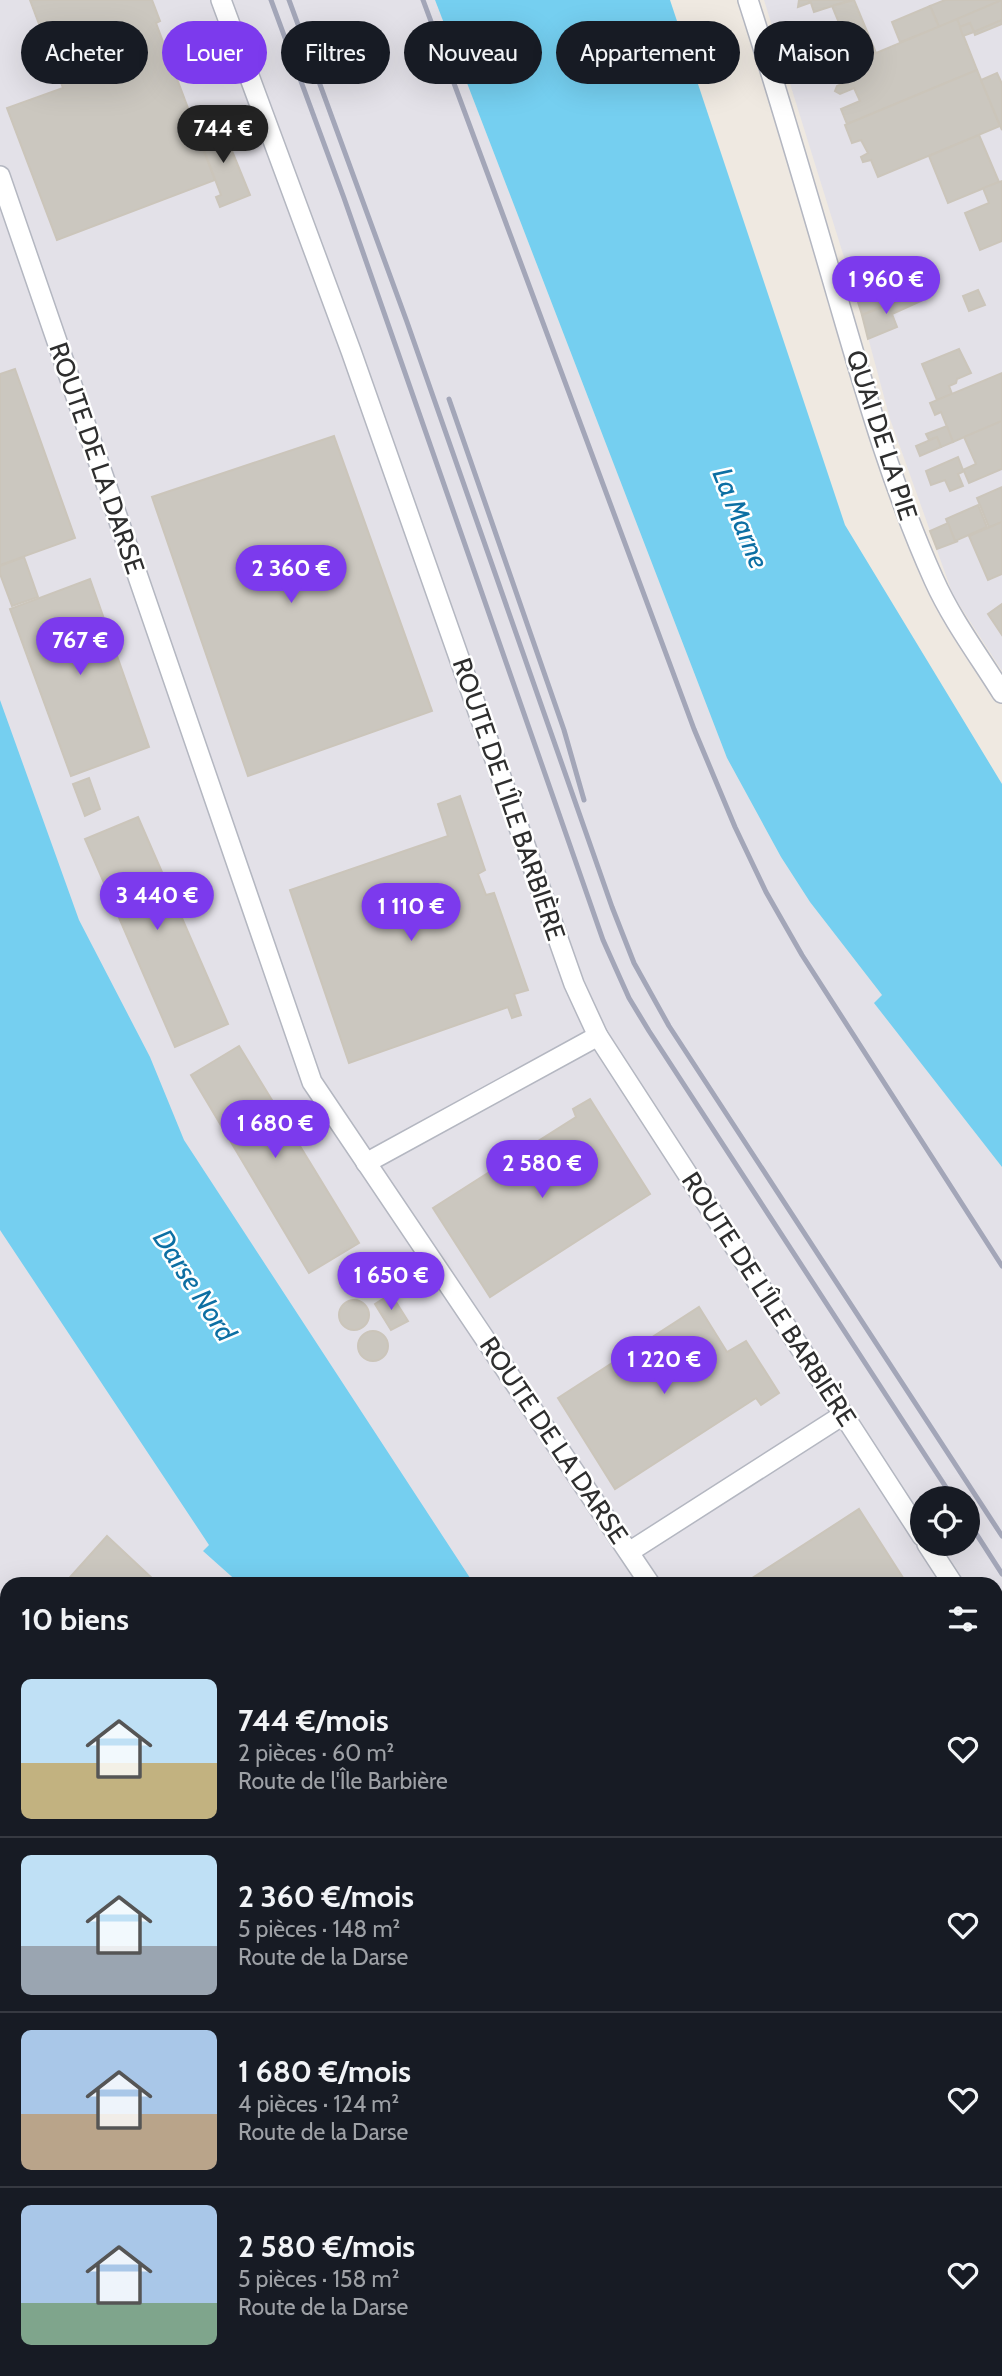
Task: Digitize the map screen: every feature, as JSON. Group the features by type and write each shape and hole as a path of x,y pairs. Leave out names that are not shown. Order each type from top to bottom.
{"street":[{"name":"ROUTE DE L'ÎLE BARBIÈRE","path":"221,0 360,376 574,984 598,1035 910,1518"},
{"name":"QUAI DE LA PIE","path":"748,0 897,492 952,615 1002,694"},
{"name":"ROUTE DE LA DARSE","path":"0,176 312,1082 645,1577"},
{"path":"366,1163 598,1035"},
{"path":"629,1552 843,1415"},
{"path":"935,1556 948,1577"}],"shaded area":[{"path":"0,0 435,0 443,21 404,21 404,84 467,84 727,758 781,857 810,902 882,995 875,1003 1002,1167 1002,1577 0,1577"},
{"path":"764,0 1002,0 1002,671 953,595 890,419 862,315 790,84 874,84 874,21 771,21"}],"water":[{"name":"La Marne","path":"435,0 670,0 677,21 556,21 556,84 698,84 845,525 1002,784 1002,1167 874,1003 882,995 810,902 781,857 727,758 467,84 542,84 542,21 443,21"},
{"name":"Darse Nord","path":"0,700 79,920 150,1057 184,1140 469,1577 232,1577 203,1551 209,1545 0,1230"}],"building":[{"path":"30,0 152,0 160,21 156,23 162,39 162,84 179,84 215,180 57,240 7,108 63,88 62,84 148,84 148,21 38,21"},
{"path":"799,0 809,0 809,3 798,7"},
{"path":"810,0 851,0 814,12"},
{"path":"854,0 863,21 838,21 832,6"},
{"path":"945,0 1002,0 939,27 930,6"},
{"path":"1002,0 1002,20 974,32 970,23 960,27 957,19"},
{"path":"930,6 939,27 900,42 892,22"},
{"path":"957,19 977,70 847,124 841,109 860,101 854,88 840,94 835,91 842,84 874,84 874,54"},
{"path":"1002,20 1002,24 975,35 974,32"},
{"path":"970,23 974,32 963,36 960,27"},
{"path":"977,70 1000,126 878,177 871,160 863,162 861,157 868,153 861,140 852,143 845,125"},
{"path":"997,73 1002,84 1002,130 981,80"},
{"path":"221,124 250,195 220,207 216,197 221,195 197,132"},
{"path":"979,135 999,182 948,203 929,156"},
{"path":"1002,181 1002,241 980,250 965,213 989,203 983,188"},
{"path":"893,278 896,286 914,278 919,291 862,315 858,302 879,293 876,285"},
{"path":"978,290 985,305 969,311 963,296"},
{"path":"918,293 921,301 892,314 897,327 868,339 862,315"},
{"path":"959,349 971,373 949,386 952,394 937,400 922,364"},
{"path":"15,369 75,538 0,565 0,374"},
{"path":"1002,373 1002,421 953,442 941,412 935,415 930,403"},
{"path":"1002,421 1002,469 969,483 964,471 958,474 963,486 950,491 945,480 931,485 926,471 958,457 963,470 976,464 964,437"},
{"path":"947,426 953,442 941,447 937,437 929,440 926,434"},
{"path":"334,436 432,711 248,776 152,497"},
{"path":"937,437 941,447 920,456 916,446"},
{"path":"1002,487 1002,522 989,527 977,498"},
{"path":"978,505 987,527 955,541 946,519"},
{"path":"1002,522 1002,574 988,580 969,536"},
{"path":"948,523 955,541 958,541 937,549 930,531"},
{"path":"24,557 38,597 12,606 0,574 0,566"},
{"path":"90,579 149,747 71,776 10,609"},
{"path":"1002,604 1002,635 988,614"},
{"path":"89,778 100,809 85,816 73,784"},
{"path":"460,796 485,870 478,874 486,895 494,893 528,990 514,994 521,1015 512,1018 508,1007 349,1063 290,890 448,836 438,804"},
{"path":"138,817 228,1024 175,1047 85,839"},
{"path":"239,1046 359,1243 309,1273 191,1075"},
{"path":"590,1099 650,1194 490,1297 433,1208 576,1117 573,1109"},
{"path":"391,1294 408,1321 391,1330 375,1304"},
{"path":"354,1300 365,1304 369,1315 365,1326 354,1330 343,1326 339,1315 343,1304"},
{"path":"699,1307 727,1352 746,1341 779,1393 761,1405 756,1398 615,1489 558,1398"},
{"path":"373,1331 384,1335 388,1346 384,1357 373,1361 362,1357 358,1346 362,1335"},
{"path":"859,1509 903,1577 754,1577"},
{"path":"107,1536 151,1577 70,1577"}],"railway":[{"path":"271,0 344,198 603,940 629,998 945,1486"},
{"path":"289,0 407,322 634,963 669,1026 1002,1536"},
{"path":"423,0 694,729 735,827 766,892 802,955 1002,1266"},
{"path":"449,399 564,730 584,800"},
{"path":"980,1540 1002,1574"}]}
